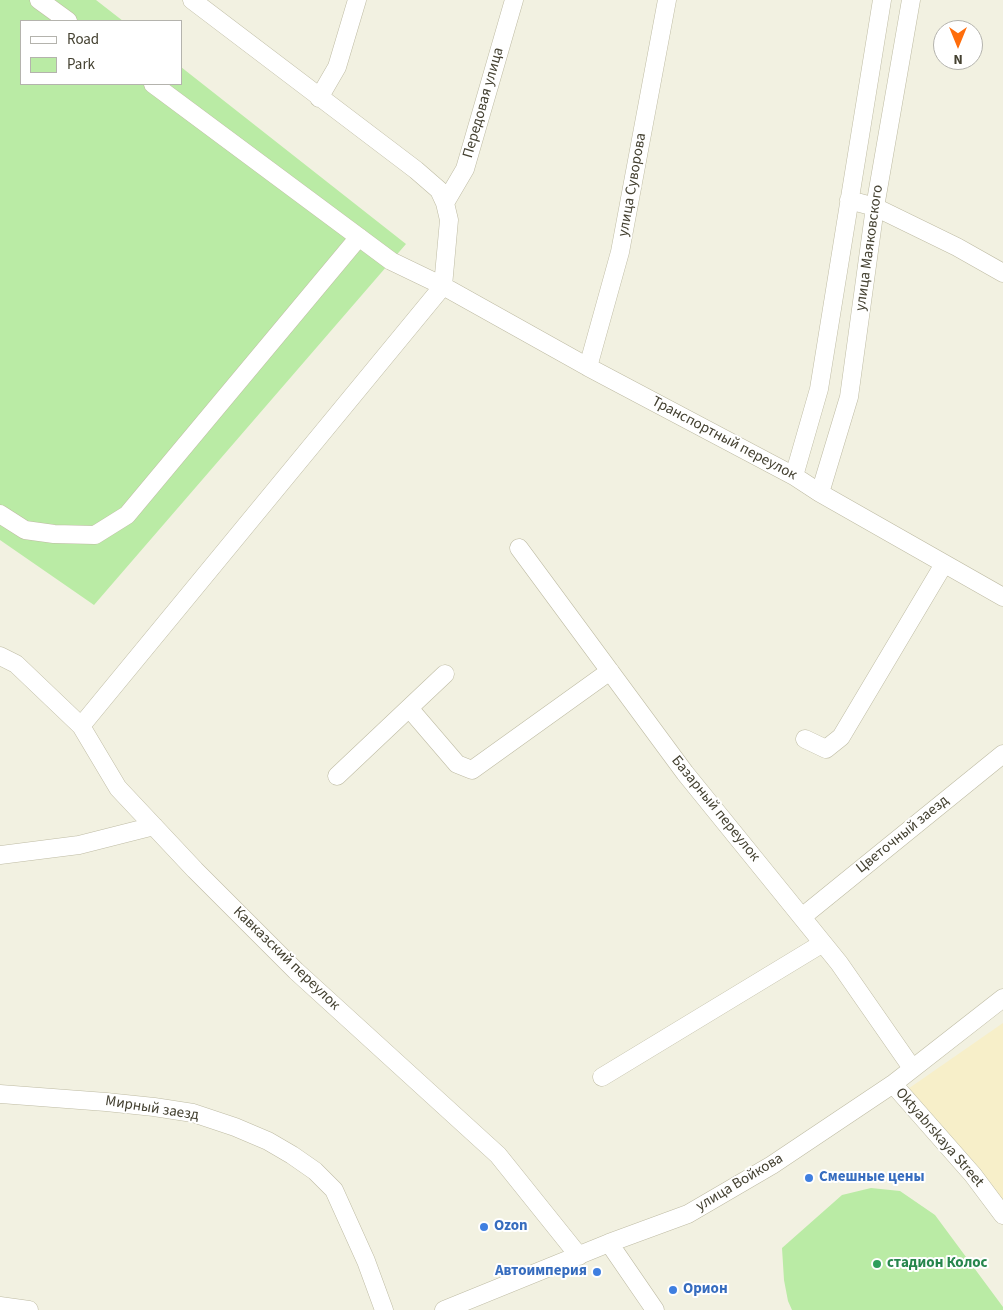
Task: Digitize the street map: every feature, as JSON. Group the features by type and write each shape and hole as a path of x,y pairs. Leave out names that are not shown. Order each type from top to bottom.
{"street":[{"path":"39,0 67,20"},
{"path":"81,726 443,286 449,220 446,202 439,190 416,170 192,0"},
{"name":"Передовая улица","path":"446,202 465,169 514,0"},
{"name":"улица Суворова","path":"588,367 620,252 667,0"},
{"name":"улица Маяковского","path":"794,476 819,389 882,0"},
{"name":"улица Маяковского","path":"820,493 850,397 875,207 911,0"},
{"path":"319,98 336,68 355,7"},
{"name":"Транспортный переулок","path":"154,85 391,261 443,286 588,367 794,476 820,493 1003,597"},
{"path":"849,200 875,207 957,247 1003,274"},
{"path":"0,514 25,530 54,534 95,535 127,515 358,237"},
{"name":"Базарный переулок","path":"519,548 685,773 839,963 912,1068"},
{"path":"805,739 826,748 840,737 944,564"},
{"name":"Кавказский переулок","path":"0,656 81,726 118,788 195,870 296,971 498,1154 579,1256"},
{"path":"409,708 457,764 472,770 610,671"},
{"path":"337,776 445,674"},
{"name":"Цветочный заезд","path":"802,917 1003,754"},
{"path":"0,855 79,845 154,826"},
{"path":"602,1077 823,943"},
{"name":"улица Войкова","path":"449,1309 609,1243 688,1214 772,1165 893,1084 1003,998"},
{"name":"Oktyabrskaya Street","path":"893,1084 973,1175 1003,1215"},
{"name":"Мирный заезд","path":"0,1094 135,1105 193,1113 235,1127 276,1145 315,1171 334,1190 366,1261 384,1310"},
{"path":"609,1243 655,1310"},
{"path":"0,1306 29,1310"}],"shaded area":[{"path":"1003,1023 1003,1203 905,1091"}],"green space":[{"path":"0,0 96,0 122,20 20,20 20,85 182,85 182,68 406,244 94,605 0,540"},
{"name":"стадион Колос","path":"871,1188 900,1191 935,1215 1003,1307 1003,1310 792,1310 788,1301 784,1280 782,1248 842,1195"}],"place":[{"name":"Смешные цены","path":"809,1178"},
{"name":"Ozon","path":"484,1227"},
{"name":"стадион Колос","path":"877,1264"},
{"name":"Автоимперия","path":"597,1272"},
{"name":"Орион","path":"673,1290"}]}
